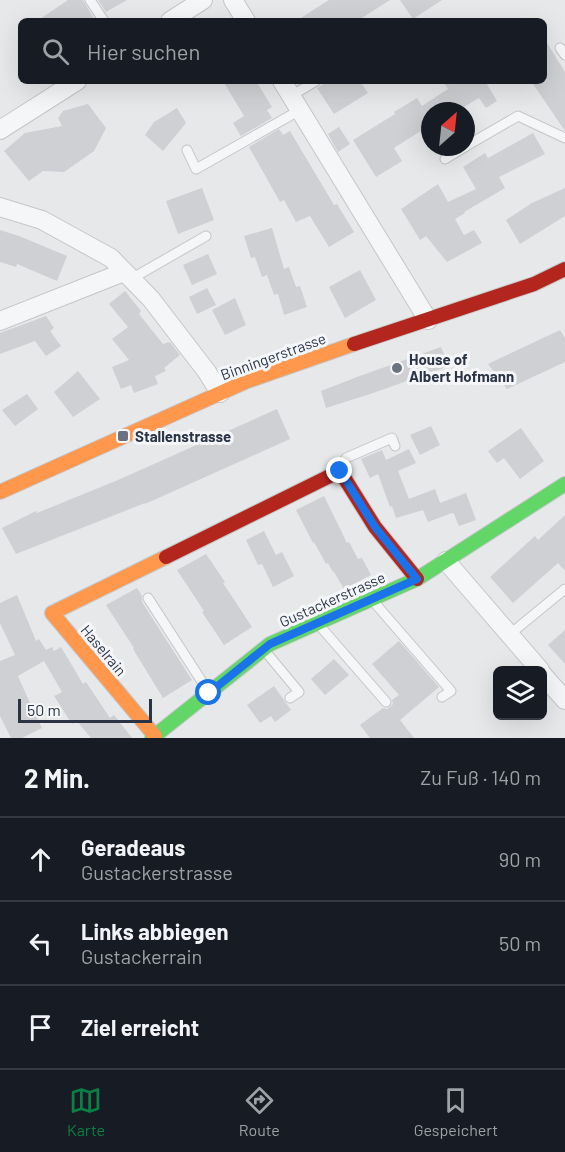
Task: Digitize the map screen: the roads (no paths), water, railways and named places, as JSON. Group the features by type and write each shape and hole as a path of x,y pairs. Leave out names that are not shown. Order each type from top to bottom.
{"street":[{"path":"175,18 202,0"},
{"path":"233,0 244,18"},
{"path":"0,130 72,84"},
{"path":"291,96 428,320"},
{"path":"0,207 42,220 111,258 157,307 207,372 220,393"},
{"name":"Binningerstrasse","path":"0,492 245,382 534,284 565,269"},
{"path":"0,321 128,275"},
{"path":"340,471 375,527 417,579"},
{"name":"Haselrain","path":"154,737 51,613 340,471"},
{"name":"Gustackerstrasse","path":"154,737 270,644 417,579 565,484"},
{"path":"447,561 536,666"},
{"path":"547,679 565,700"}],"lane":[{"path":"90,0 102,18"},
{"path":"187,150 196,169 291,96 311,84"},
{"path":"475,141 518,116 565,138"},
{"path":"445,159 450,156"},
{"path":"128,275 206,236"},
{"path":"340,471 346,458 392,438 395,446"},
{"path":"510,635 565,589"},
{"path":"148,598 209,693"},
{"path":"371,599 451,691 442,697"},
{"path":"317,623 386,702"},
{"path":"264,649 299,692 290,698"}],"place":[{"name":"House of Albert Hofmann","path":"397,368"},
{"name":"Stallenstrasse","path":"123,436"}]}
